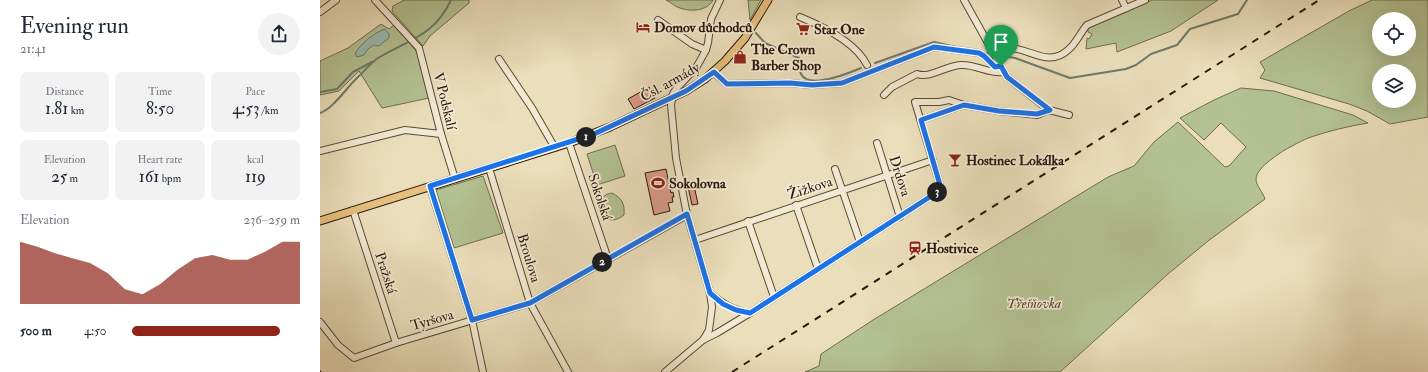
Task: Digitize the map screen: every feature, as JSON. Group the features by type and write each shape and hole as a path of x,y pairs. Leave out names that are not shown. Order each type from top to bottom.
{"main road":[{"name":"Čsl. armády","path":"320,220 569,144 672,98 696,85 714,72 745,38 768,0"}],"street":[{"path":"320,12 336,0"},
{"name":"V Podskalí","path":"375,0 406,33 421,53 441,134 455,179"},
{"path":"703,340 709,330 712,307 710,293 687,214 676,158 671,105 672,98 680,84 696,68 706,50 711,19 720,0"},
{"path":"964,0 1007,77 1050,110 1069,115"},
{"path":"1122,0 1126,8"},
{"path":"993,52 1009,48 1049,58 1059,57 1070,49 1080,33 1087,26 1145,0"},
{"path":"800,17 826,29 844,41 862,56 867,65"},
{"path":"658,20 692,44 706,50"},
{"path":"714,72 727,84 790,83 812,85 842,83 934,47 979,53 995,67 1002,69"},
{"path":"499,59 532,108 555,148"},
{"path":"884,94 892,87 917,74 922,76 963,65 996,73 1002,69"},
{"path":"665,372 703,340 750,313 900,217 940,189 933,160 915,102 938,102 949,100 964,105 999,111 1037,114 1050,110"},
{"path":"921,120 964,105"},
{"path":"320,151 405,130 441,134"},
{"name":"Sokolská","path":"569,144 608,259"},
{"name":"Drdova","path":"877,144 900,217"},
{"name":"Žižkova","path":"695,240 933,160"},
{"name":"Broulova","path":"489,168 530,303 568,372"},
{"path":"835,169 860,242"},
{"path":"430,186 472,320 483,372"},
{"path":"796,205 818,269"},
{"name":"Pražská","path":"353,210 396,343"},
{"name":"Tyršova","path":"320,322 338,345 354,358 396,343 530,303 687,214"},
{"path":"748,221 774,297"},
{"path":"710,293 723,304 736,310 750,313"}],"green space":[{"path":"404,0 469,0 469,3 430,36 423,46 392,11 393,6"},
{"path":"666,0 713,0 707,6 694,10 678,7"},
{"path":"748,0 761,0 750,20"},
{"path":"1152,0 1218,0 1171,31 1117,52 1116,43 1086,49 1087,38 1089,39 1092,34 1088,32 1088,28"},
{"path":"1372,0 1428,0 1428,117 1390,124 1367,111 1349,104 1260,78 1265,70 1260,62 1349,11"},
{"path":"381,24 389,29 394,25 417,52 429,98 382,108 359,71 339,91 320,95 320,61 348,48"},
{"name":"Třešňovka","path":"1241,88 1274,91 1353,115 1368,123 1311,137 1278,154 1270,160 1258,173 1256,179 1265,199 1208,241 1168,274 1060,372 805,372 819,366 821,354 873,320 1108,177 1134,166 1154,142 1178,122 1225,167 1229,166 1246,147 1221,123 1204,140 1180,118"},
{"path":"615,145 625,176 597,185 587,154"},
{"path":"483,176 503,233 454,248 436,190"},
{"path":"612,193 622,202 624,215 610,220 604,217 600,206 601,200 605,196"}],"water":[{"path":"385,29 389,34 389,38 379,46 374,45 368,49 364,55 357,57 355,54 357,50 364,43 372,36"}],"building":[{"path":"649,87 655,98 634,109 628,99"},
{"name":"Sokolovna","path":"666,169 671,193 673,192 673,202 668,203 670,211 654,215 645,173"},
{"path":"693,181 698,204 692,205 687,182"}],"waterway":[{"path":"320,113 330,107 375,60 411,41 429,29 437,22 451,0"},
{"path":"996,55 1015,58 1070,78 1126,69 1136,65 1151,54 1177,45 1190,29 1238,14 1247,0"},
{"path":"756,33 765,43 799,58 800,72 805,79 812,81 830,79 861,68"},
{"path":"875,63 934,42 961,48"},
{"path":"981,52 992,54"},
{"path":"320,92 337,89 353,72 372,62"}],"railway":[{"path":"732,372 1319,0"}],"place":[{"name":"Domov důchodců","path":"643,27"},
{"name":"Star One","path":"803,29"},
{"name":"The Crown Barber Shop","path":"740,57"},
{"name":"Hostinec Lokálka","path":"955,160"},
{"name":"Sokolovna","path":"658,183"},
{"name":"Hostivice","path":"915,248"}],"route":[{"path":"934,47 979,53 995,67 1001,66 1007,77 1050,110 1037,114 999,111 964,105 921,120 940,185 939,191 750,313 736,310 723,304 710,293 687,214 530,303 472,320 430,186 569,144 594,134 686,91 714,72 727,84 790,83 812,85 842,83 934,47"}]}
